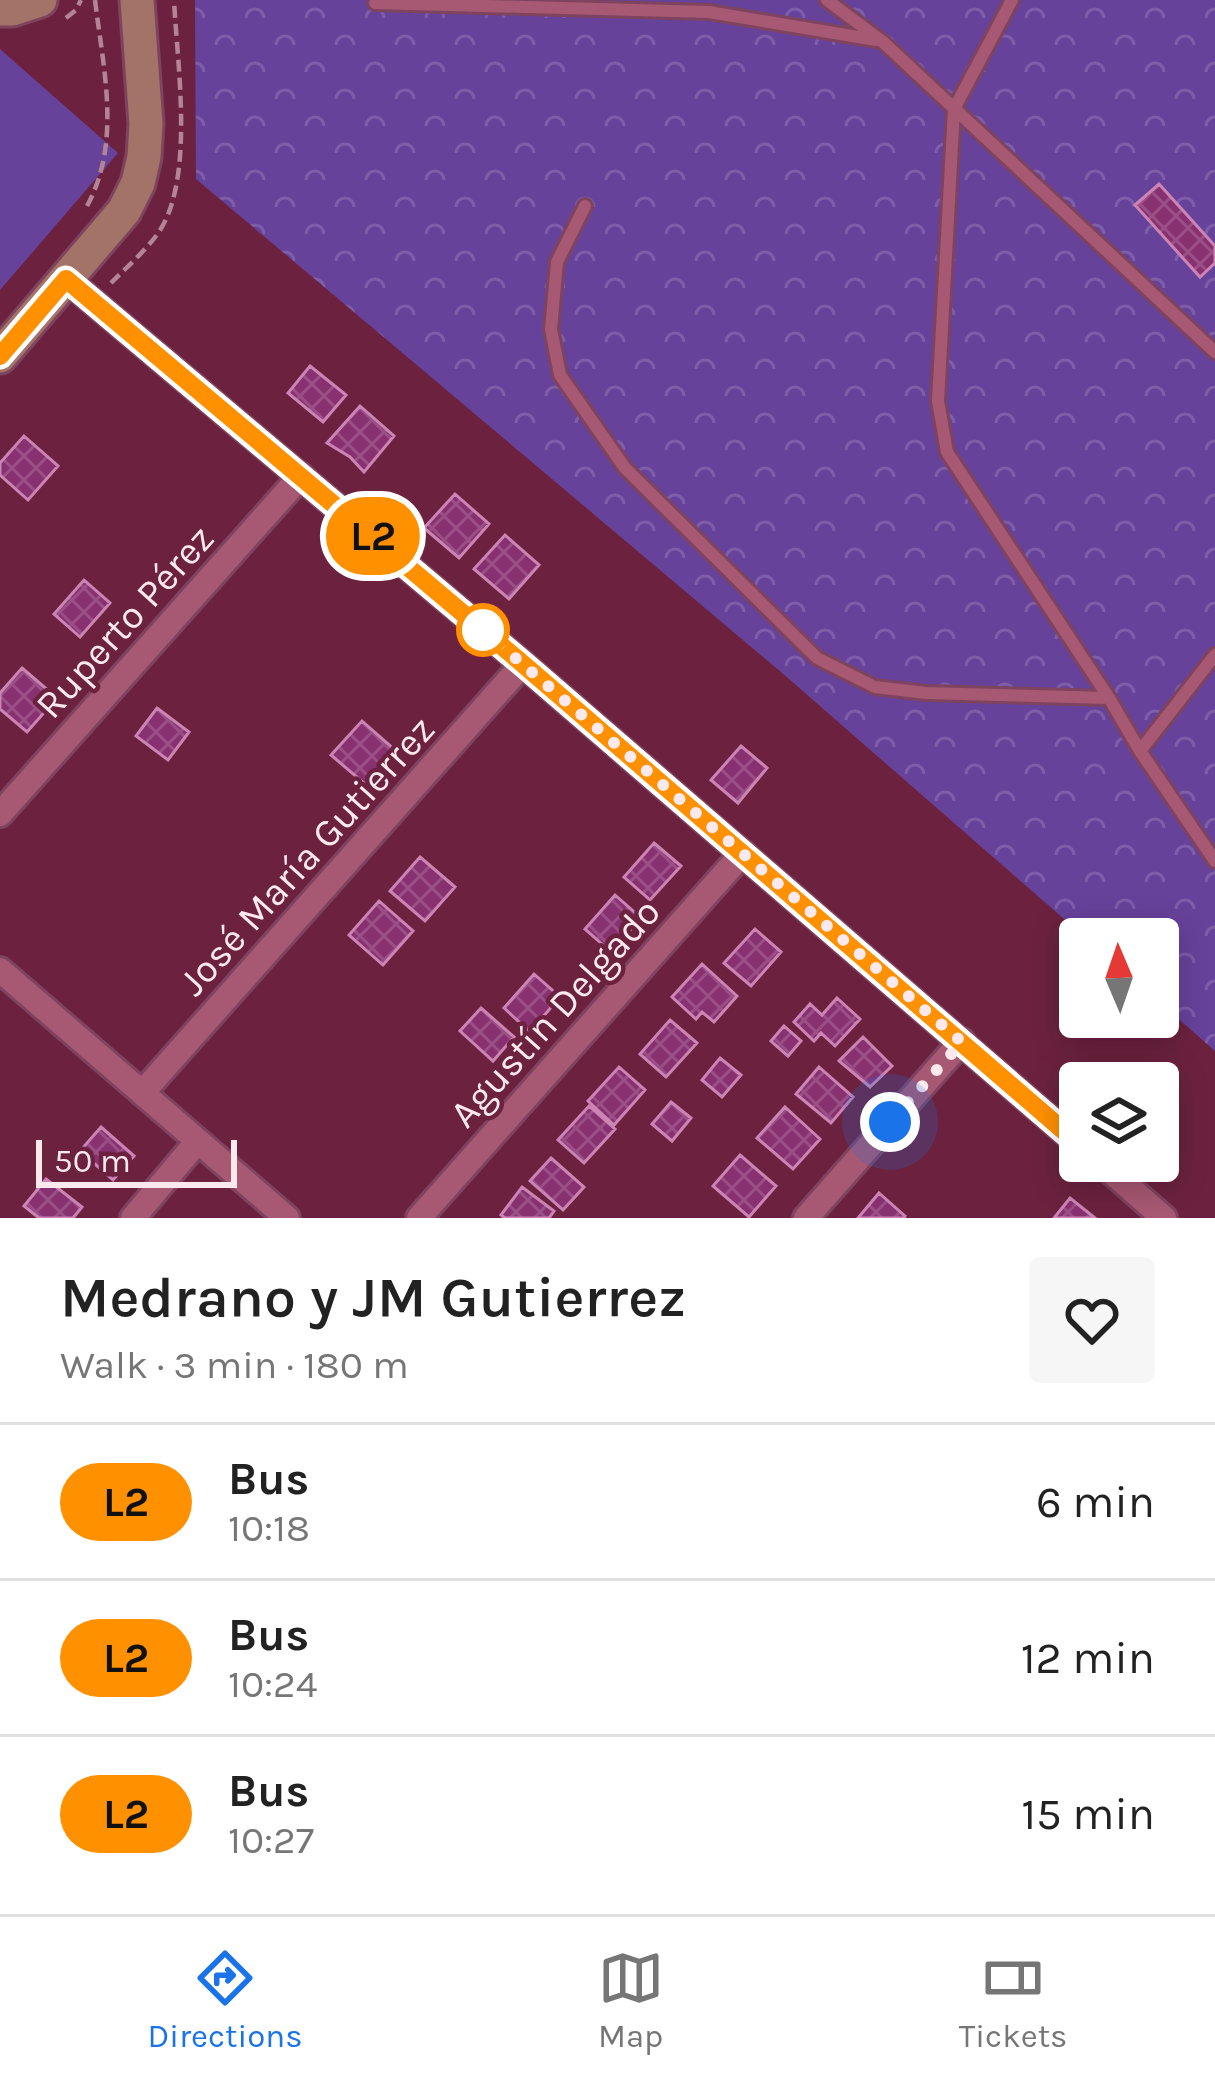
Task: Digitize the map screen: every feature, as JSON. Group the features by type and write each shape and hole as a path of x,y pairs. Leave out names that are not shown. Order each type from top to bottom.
{"main road":[{"path":"0,9 40,0"},
{"path":"0,356 124,212 142,170 146,110 137,0"}],"street":[{"path":"66,279 523,664 1059,1126"},
{"name":"Ruperto Pérez","path":"0,814 301,476"},
{"name":"José María Gutierrez","path":"142,1093 523,664"},
{"name":"Agustín Delgado","path":"419,1218 743,853"},
{"path":"0,970 287,1218"},
{"path":"806,1218 962,1042"},
{"path":"133,1218 197,1142"},
{"path":"1123,1182 1164,1218"}],"lane":[{"path":"827,0 883,42 1215,352"},
{"path":"1012,0 954,109 938,401 947,452 1215,861"},
{"path":"376,3 709,12 883,42"},
{"path":"585,206 557,262 551,329 560,375 625,468 817,658 875,687 1108,698"},
{"path":"1140,752 1215,655"}],"path":[{"path":"86,207 98,186 108,132 95,0"}],"green space":[{"path":"195,0 1215,0 1215,1051 1179,1019 1179,918 1063,918 781,672 196,179"},
{"path":"0,49 118,153 0,290"}],"building":[{"path":"1159,184 1215,246 1215,263 1200,277 1135,205"},
{"path":"310,366 346,395 323,422 288,393"},
{"path":"360,406 394,436 364,472 327,443"},
{"path":"24,436 58,466 28,500 0,475 0,463"},
{"path":"455,494 489,524 459,558 424,528"},
{"path":"505,535 539,565 509,599 474,569"},
{"path":"84,580 110,603 80,637 54,614"},
{"path":"22,668 57,698 27,732 0,709 0,693"},
{"path":"157,708 189,732 168,760 136,736"},
{"path":"362,721 396,751 366,785 331,755"},
{"path":"741,746 767,768 738,803 711,780"},
{"path":"654,843 681,866 650,900 624,877"},
{"path":"420,857 455,887 425,921 390,891"},
{"path":"615,895 641,918 611,952 585,929"},
{"path":"379,901 413,931 383,965 349,935"},
{"path":"755,929 781,952 751,986 724,963"},
{"path":"702,964 737,996 714,1022 702,1012 696,1019 672,997"},
{"path":"534,974 560,997 530,1032 504,1008"},
{"path":"837,998 860,1019 835,1046 821,1033 814,1041 794,1022 810,1004 822,1015"},
{"path":"481,1008 514,1037 493,1061 460,1031"},
{"path":"670,1020 697,1043 666,1077 640,1054"},
{"path":"784,1026 801,1041 788,1056 771,1041"},
{"path":"863,1037 892,1066 870,1087 839,1061"},
{"path":"720,1058 741,1075 722,1097 702,1080"},
{"path":"619,1067 645,1090 614,1125 588,1101"},
{"path":"819,1067 853,1097 831,1123 796,1094"},
{"path":"671,1102 691,1118 672,1141 652,1124"},
{"path":"589,1106 615,1129 584,1163 558,1140"},
{"path":"785,1107 820,1139 793,1169 757,1138"},
{"path":"101,1127 134,1156 113,1180 80,1151"},
{"path":"740,1155 776,1186 749,1217 713,1186"},
{"path":"551,1158 584,1187 563,1210 530,1181"},
{"path":"46,1179 82,1207 73,1218 39,1218 24,1206"},
{"path":"522,1187 554,1211 549,1218 501,1215"},
{"path":"879,1193 905,1216 904,1218 858,1218"},
{"path":"1070,1198 1095,1218 1054,1218"}],"bus line":[{"name":"L2","path":"0,356 66,279 523,664 1059,1127"}],"route":[{"path":"483,630 962,1042 890,1122"}]}
